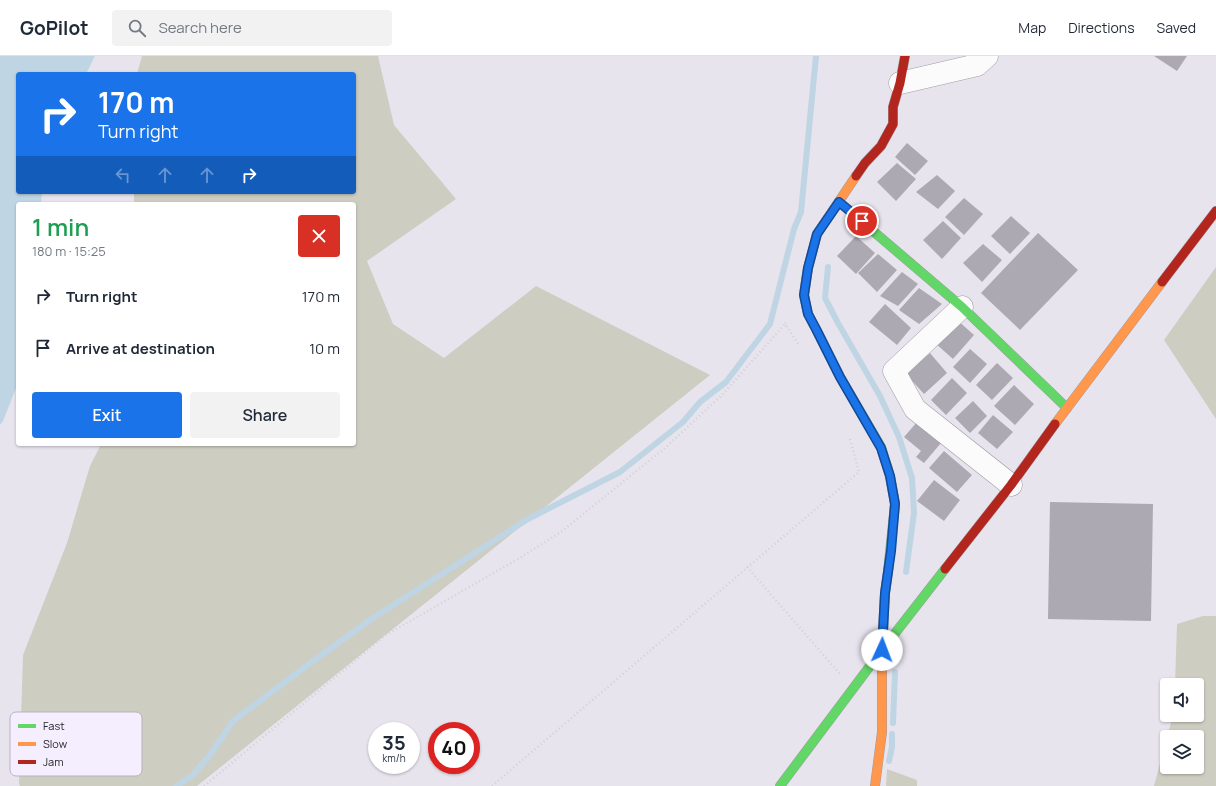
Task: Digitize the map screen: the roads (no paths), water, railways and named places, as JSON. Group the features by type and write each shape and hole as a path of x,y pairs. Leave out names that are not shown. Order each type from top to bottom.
{"street":[{"path":"875,786 882,732 882,650 885,593 891,551 895,504 890,476 881,448 840,377 808,314 804,295 808,268 817,234 865,163 881,146 892,124 893,107 900,83 905,56"},
{"path":"900,83 977,65 987,56"},
{"path":"839,202 962,306 1066,408"},
{"path":"780,786 882,650 1011,485 1066,408 1216,211"},
{"path":"962,306 894,371 915,409 1011,485"}],"water":[{"path":"0,56 95,56 87,72 16,72 16,194 42,194 41,202 16,202 16,388 0,425"}],"waterway":[{"path":"177,786 193,775 210,755 233,721 324,653 373,618 528,519 620,472 683,422 700,402 726,382 770,324 794,229 801,212 816,56"},
{"path":"828,267 825,298 880,396 899,437 912,478 914,513 906,572"},
{"path":"893,723 895,672"},
{"path":"889,761 892,747 892,734"}]}
